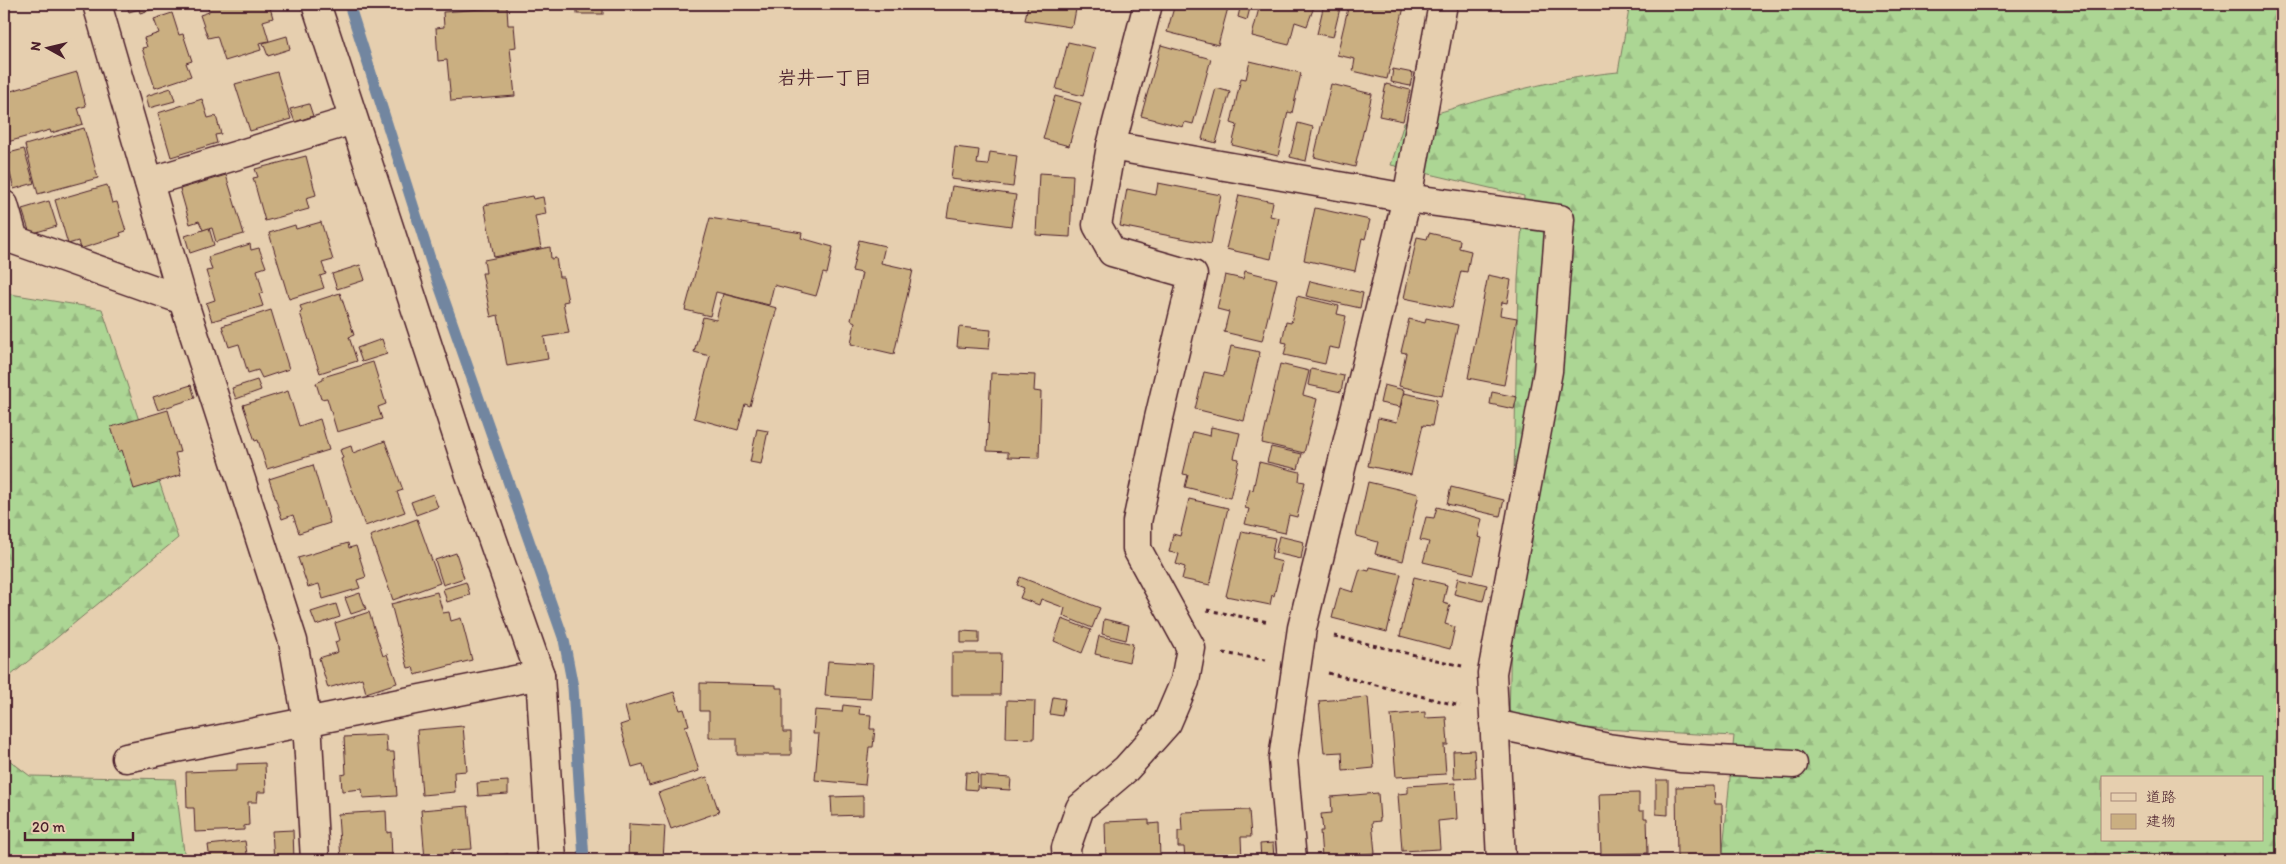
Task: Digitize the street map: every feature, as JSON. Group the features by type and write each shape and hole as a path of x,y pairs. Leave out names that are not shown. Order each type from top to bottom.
{"street":[{"path":"97,4 183,300 293,641 307,721 315,860"},
{"path":"316,4 469,472 540,675 552,860"},
{"path":"1067,860 1066,848 1080,808 1126,768 1168,723 1185,681 1191,648 1137,549 1137,522 1193,275 1112,252 1097,225 1110,146 1148,4"},
{"path":"1292,860 1283,758 1302,628 1407,198 1443,4"},
{"path":"149,182 353,120"},
{"path":"1110,146 1407,198 1560,219 1548,371 1492,673 1501,860"},
{"path":"4,205 14,240 183,300"},
{"path":"126,758 540,675"},
{"path":"1493,719 1608,748 1680,758 1793,764"}],"path":[{"path":"1191,648 1297,665 1493,719"}],"green space":[{"path":"1630,4 2282,4 2282,860 1722,860 1734,736 1509,724 1518,280 1524,196 1391,165 1404,123 1483,99 1590,75 1618,72"},
{"path":"4,293 102,309 178,538 4,681"},
{"path":"4,756 30,776 175,779 185,860 4,860"}],"building":[{"path":"119,4 170,4 140,13 139,9 129,12 127,6 120,8"},
{"path":"207,4 269,4 273,18 263,21 269,41 259,43 261,50 225,61 217,36 208,38 200,15 209,12"},
{"path":"577,4 603,4 603,14 577,14"},
{"path":"1028,4 1077,4 1073,25 1070,27 1025,20"},
{"path":"1175,4 1229,4 1218,45 1167,32"},
{"path":"1241,4 1251,4 1247,20 1238,17"},
{"path":"1260,4 1315,4 1307,26 1295,22 1289,45 1252,36"},
{"path":"1324,4 1341,4 1333,37 1317,34"},
{"path":"1349,4 1390,4 1404,7 1387,79 1353,71 1355,59 1337,55"},
{"path":"507,7 508,25 514,25 516,47 510,48 515,96 451,101 447,60 438,61 436,28 444,27 443,12"},
{"path":"172,13 179,35 183,34 192,61 186,63 191,76 155,88 142,48 147,47 144,38 159,33 154,19"},
{"path":"287,36 290,49 268,56 263,43"},
{"path":"1068,42 1095,48 1083,96 1056,89"},
{"path":"1161,45 1211,59 1193,124 1185,122 1183,127 1141,116"},
{"path":"1250,61 1301,73 1292,113 1288,112 1278,156 1232,145 1237,125 1231,123 1241,78 1246,79"},
{"path":"1393,69 1413,73 1410,86 1391,82"},
{"path":"77,72 86,106 78,108 83,124 51,133 50,130 4,143 4,93"},
{"path":"277,72 291,119 250,131 235,84"},
{"path":"1331,84 1372,94 1355,167 1314,157"},
{"path":"1386,84 1410,90 1403,121 1379,116"},
{"path":"171,88 175,101 149,108 146,96"},
{"path":"1216,88 1230,92 1216,143 1202,139"},
{"path":"1055,96 1081,103 1069,146 1043,139"},
{"path":"202,99 208,118 216,116 221,134 215,135 217,143 171,157 158,113"},
{"path":"309,104 313,116 295,122 290,109"},
{"path":"1298,123 1313,127 1306,161 1290,157"},
{"path":"84,128 98,178 38,194 25,145"},
{"path":"955,147 979,150 977,164 988,165 990,152 1017,156 1013,187 951,179"},
{"path":"24,149 34,183 14,189 5,154"},
{"path":"306,156 316,195 306,198 309,209 265,221 253,178 258,177 255,169"},
{"path":"1039,173 1073,175 1070,237 1036,235"},
{"path":"226,175 244,234 216,242 212,228 203,230 199,221 190,224 180,189"},
{"path":"1158,183 1221,195 1211,244 1120,226 1127,189 1156,195"},
{"path":"107,185 112,203 117,202 126,231 120,233 121,236 80,249 78,241 68,244 55,200"},
{"path":"952,186 1016,195 1011,226 947,217"},
{"path":"1239,195 1273,202 1270,216 1279,218 1271,259 1226,249"},
{"path":"532,196 533,199 543,197 546,214 535,216 541,248 494,257 484,205"},
{"path":"49,201 57,226 30,234 22,209"},
{"path":"1315,208 1370,220 1365,239 1362,238 1355,271 1304,260"},
{"path":"710,218 802,233 801,238 833,247 827,274 823,273 816,296 774,285 769,305 716,292 710,316 685,310"},
{"path":"321,222 333,260 322,263 326,274 320,276 324,288 289,299 269,233 295,225 296,229"},
{"path":"209,228 214,245 190,253 185,236"},
{"path":"1429,233 1460,240 1459,248 1471,251 1467,272 1461,271 1452,308 1404,298 1417,237 1427,239"},
{"path":"859,240 885,246 881,263 913,270 894,354 851,344 855,322 851,320 862,273 852,271"},
{"path":"250,244 251,250 259,248 266,267 257,270 263,292 259,294 263,306 212,321 206,303 215,300 206,271 212,270 208,257"},
{"path":"550,247 551,259 556,258 559,277 563,277 568,301 563,302 569,333 544,337 548,359 507,366 498,315 491,317 482,273 486,273 484,260"},
{"path":"360,265 365,280 337,289 332,274"},
{"path":"1245,271 1277,279 1262,341 1224,332 1229,312 1217,309 1225,275 1243,279"},
{"path":"1488,275 1511,280 1507,303 1502,302 1500,315 1517,318 1504,385 1468,378"},
{"path":"1310,281 1363,293 1360,308 1306,296"},
{"path":"340,293 354,335 349,337 357,361 320,373 300,313 302,311 300,306"},
{"path":"723,294 777,308 750,406 745,404 738,430 694,418 710,356 694,352 703,317 716,320"},
{"path":"1297,296 1339,306 1337,314 1346,316 1339,349 1329,347 1325,364 1284,355 1287,343 1282,342 1286,322 1291,323"},
{"path":"271,310 289,369 262,378 258,370 248,373 239,344 229,347 222,326"},
{"path":"1426,318 1458,325 1442,396 1399,386 1406,353 1401,352 1409,319 1425,323"},
{"path":"959,327 991,330 989,349 957,347"},
{"path":"382,339 387,354 362,362 357,348"},
{"path":"1231,346 1260,352 1244,421 1195,409 1204,372 1224,376"},
{"path":"373,362 386,404 378,407 382,419 337,432 327,398 321,399 316,383 323,380 323,377"},
{"path":"1280,364 1309,371 1303,395 1317,399 1304,453 1262,443"},
{"path":"1311,369 1344,376 1341,392 1308,385"},
{"path":"991,373 1035,375 1034,391 1041,392 1039,458 1008,457 1008,452 987,451"},
{"path":"257,380 261,390 236,399 232,388"},
{"path":"191,385 195,398 158,410 153,397"},
{"path":"1384,385 1404,390 1400,407 1380,403"},
{"path":"288,391 299,426 320,419 329,450 267,469 258,440 255,441 243,405"},
{"path":"1492,392 1517,397 1514,409 1490,404"},
{"path":"1404,393 1437,400 1432,426 1423,425 1411,475 1368,466 1378,418 1397,422"},
{"path":"168,410 180,452 175,453 181,475 134,489 122,450 119,452 111,427"},
{"path":"1211,427 1240,433 1234,458 1239,459 1230,498 1185,487 1188,475 1183,474 1193,432 1210,436"},
{"path":"757,429 768,431 761,464 750,462"},
{"path":"385,441 403,490 397,492 405,512 365,526 341,459 343,458 340,450 351,446 353,453"},
{"path":"1271,447 1302,454 1298,469 1267,462"},
{"path":"1259,462 1300,472 1299,481 1305,482 1297,517 1289,515 1285,533 1245,524 1249,509 1245,508 1250,489 1253,490"},
{"path":"313,465 330,523 299,533 293,515 282,519 269,479"},
{"path":"1368,482 1419,494 1403,561 1375,554 1378,542 1356,536"},
{"path":"1451,487 1504,500 1500,516 1447,504"},
{"path":"433,494 438,507 416,515 411,502"},
{"path":"1189,499 1228,508 1210,585 1182,579 1185,567 1176,564 1179,554 1169,552 1173,534 1180,536"},
{"path":"1437,507 1482,519 1478,537 1482,538 1474,574 1423,562 1429,542 1420,540 1426,517 1434,518"},
{"path":"417,519 440,583 393,600 370,536"},
{"path":"1242,531 1275,538 1271,559 1282,562 1270,605 1226,596"},
{"path":"1279,536 1304,542 1301,559 1275,553"},
{"path":"348,543 349,548 356,546 366,577 357,580 360,588 323,599 319,584 308,587 298,558"},
{"path":"456,553 464,578 443,585 435,560"},
{"path":"1370,567 1401,574 1387,632 1332,618 1340,588 1353,592 1360,569 1369,571"},
{"path":"1020,577 1100,608 1092,628 1063,616 1065,608 1041,599 1039,605 1020,598 1024,588 1017,585"},
{"path":"1414,577 1447,585 1443,603 1450,605 1445,624 1455,627 1450,649 1400,636"},
{"path":"1458,578 1487,585 1483,601 1454,594"},
{"path":"466,582 470,595 447,602 443,589"},
{"path":"437,592 443,613 449,612 451,621 461,618 472,660 415,675 413,667 408,668 391,604"},
{"path":"360,593 366,609 351,614 345,598"},
{"path":"336,604 340,617 316,625 311,612"},
{"path":"369,612 383,656 387,654 397,683 366,693 362,678 328,688 319,658 338,652 335,642 340,640 335,623"},
{"path":"1062,619 1091,630 1082,653 1054,641"},
{"path":"1104,619 1129,625 1126,640 1102,634"},
{"path":"961,631 979,632 979,643 961,643"},
{"path":"1099,636 1133,644 1129,662 1095,654"},
{"path":"952,653 1001,653 1000,695 952,695"},
{"path":"828,661 873,664 871,699 825,696"},
{"path":"700,683 776,685 776,688 783,688 783,732 791,732 791,755 737,755 737,738 709,738 709,711 700,711"},
{"path":"674,692 680,710 684,709 689,725 685,726 699,771 649,786 643,764 632,767 620,725 629,722 625,707"},
{"path":"1053,697 1065,699 1062,716 1050,714"},
{"path":"1368,697 1374,768 1343,771 1342,752 1324,753 1319,701"},
{"path":"1007,700 1035,701 1034,739 1006,738"},
{"path":"843,705 860,707 859,714 871,715 870,729 875,729 873,747 869,747 865,785 815,780 819,734 813,734 815,710 842,712"},
{"path":"1425,712 1425,718 1446,717 1448,745 1444,745 1446,774 1396,777 1391,715"},
{"path":"463,726 467,771 454,772 455,792 422,795 417,730"},
{"path":"386,735 387,752 394,752 397,796 363,798 362,789 342,791 341,775 346,774 344,737"},
{"path":"1474,750 1476,778 1454,779 1453,751"},
{"path":"265,763 266,792 258,792 257,802 248,802 249,825 244,826 244,830 195,832 194,808 187,808 186,772 237,770 237,764"},
{"path":"966,772 978,773 977,790 965,789"},
{"path":"980,776 1011,778 1010,790 980,788"},
{"path":"707,777 719,812 671,829 658,793"},
{"path":"1656,780 1668,780 1668,815 1656,814"},
{"path":"508,781 508,794 478,796 477,783"},
{"path":"1455,783 1457,819 1438,821 1440,849 1402,851 1398,794 1408,793 1408,786"},
{"path":"1714,786 1715,804 1722,804 1723,856 1677,857 1676,787"},
{"path":"1378,793 1380,821 1372,822 1375,853 1322,857 1320,831 1323,831 1321,814 1332,813 1331,797"},
{"path":"1639,793 1639,811 1644,811 1644,818 1647,818 1648,853 1601,854 1599,794"},
{"path":"863,796 863,815 832,816 831,797"},
{"path":"468,806 472,849 452,850 453,860 425,860 421,810"},
{"path":"1249,810 1251,837 1241,837 1242,860 1185,860 1184,847 1178,847 1178,831 1182,831 1181,812"},
{"path":"386,811 387,833 391,832 392,860 341,860 338,814"},
{"path":"1149,820 1149,824 1159,823 1160,860 1106,860 1105,822"},
{"path":"629,824 665,826 663,860 628,860"},
{"path":"293,830 294,860 274,860 272,831"},
{"path":"245,841 248,860 210,860 208,845"},
{"path":"1273,843 1274,860 1261,860 1260,844"},
{"path":"508,854 509,860 467,860 484,857"}],"waterway":[{"path":"349,4 433,268 564,640 573,687 584,860"}],"district":[{"name":"岩井一丁目","path":"825,77"}]}
